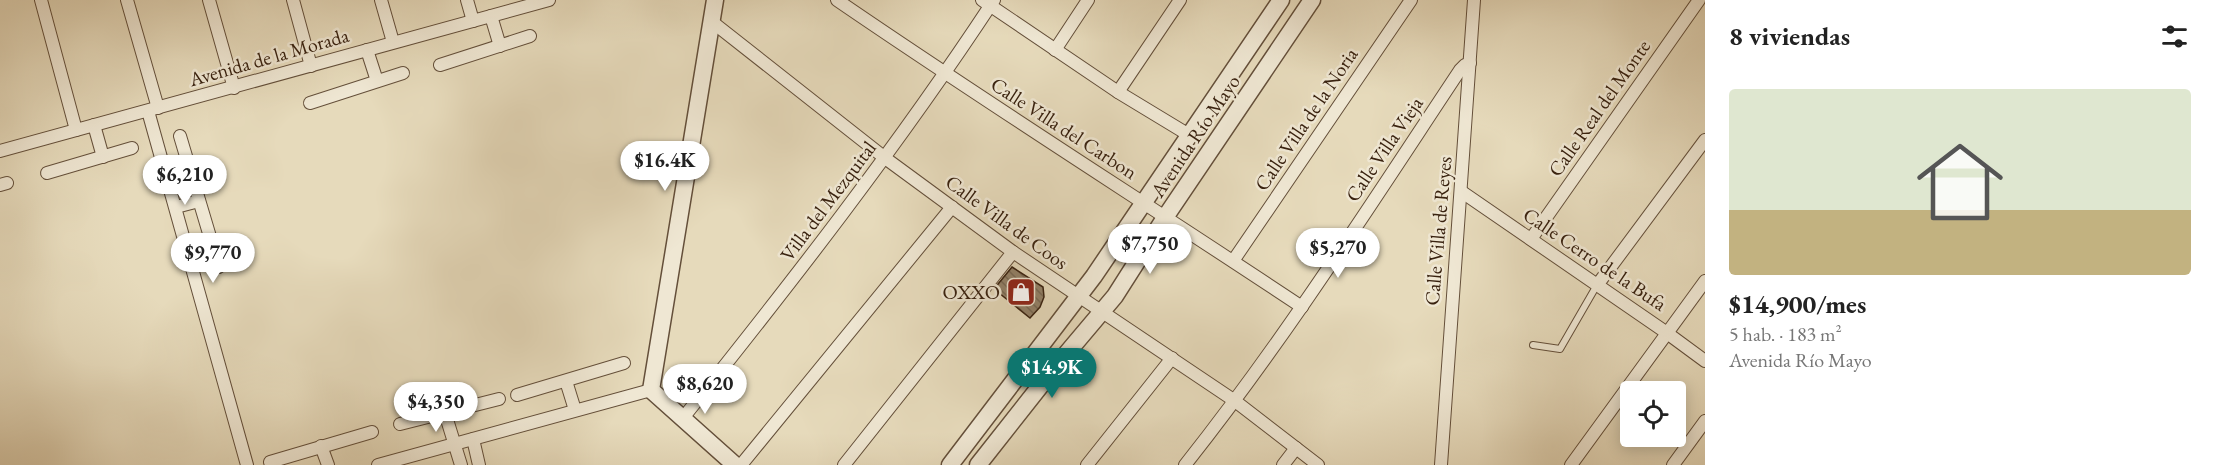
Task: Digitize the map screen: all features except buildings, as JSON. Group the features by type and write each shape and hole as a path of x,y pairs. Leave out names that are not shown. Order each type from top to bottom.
{"street":[{"path":"41,0 76,130"},
{"path":"127,0 176,207 247,465"},
{"path":"209,0 234,88"},
{"path":"293,0 311,66"},
{"path":"381,0 393,42"},
{"path":"467,0 473,21"},
{"name":"Avenida de la Morada","path":"0,149 153,110 549,0"},
{"path":"651,390 715,0"},
{"name":"Calle Villa del Carbon","path":"837,0 944,73 1302,307"},
{"path":"1055,50 1088,0"},
{"path":"1118,92 1180,0"},
{"name":"Avenida Río Mayo","path":"950,465 1079,298 1281,0"},
{"name":"Avenida Río Mayo","path":"978,465 1130,274 1166,216 1312,0"},
{"name":"Calle Villa de la Noria","path":"1233,261 1411,0"},
{"name":"Calle Villa de Reyes","path":"1441,465 1446,369 1462,192 1474,0"},
{"name":"Calle Real del Monte","path":"1531,239 1699,0"},
{"path":"989,2 1118,92 1189,135"},
{"name":"Villa del Mezquital","path":"683,418 791,283 885,158 944,73 989,2"},
{"path":"491,16 500,46"},
{"name":"Calle Villa de Coos","path":"711,21 885,158 1013,252 1235,401 1318,465"},
{"path":"440,65 530,36"},
{"path":"367,50 378,81"},
{"name":"Calle Villa Vieja","path":"1185,465 1235,401 1302,307 1460,70 1465,64 1470,63"},
{"path":"310,103 404,73"},
{"path":"94,125 103,157"},
{"path":"180,136 219,267"},
{"path":"1598,284 1705,140"},
{"path":"47,173 132,148"},
{"name":"Calle Cerro de la Bufa","path":"1462,192 1598,284 1705,361"},
{"path":"176,207 199,201"},
{"path":"741,465 952,207"},
{"path":"844,465 1013,252"},
{"path":"1571,465 1705,281"},
{"path":"1087,465 1172,358"},
{"path":"516,395 624,363"},
{"path":"566,381 575,410"},
{"path":"378,465 651,390"},
{"path":"651,390 735,465"},
{"path":"400,424 499,399"},
{"path":"445,413 461,465"},
{"path":"1673,465 1705,421"},
{"path":"270,462 372,432"},
{"path":"473,439 479,465"},
{"path":"321,446 328,465"},
{"path":"1283,465 1296,448"}],"lane":[{"path":"1533,345 1560,349 1598,284"}],"place":[{"name":"OXXO","path":"1021,292"}]}
